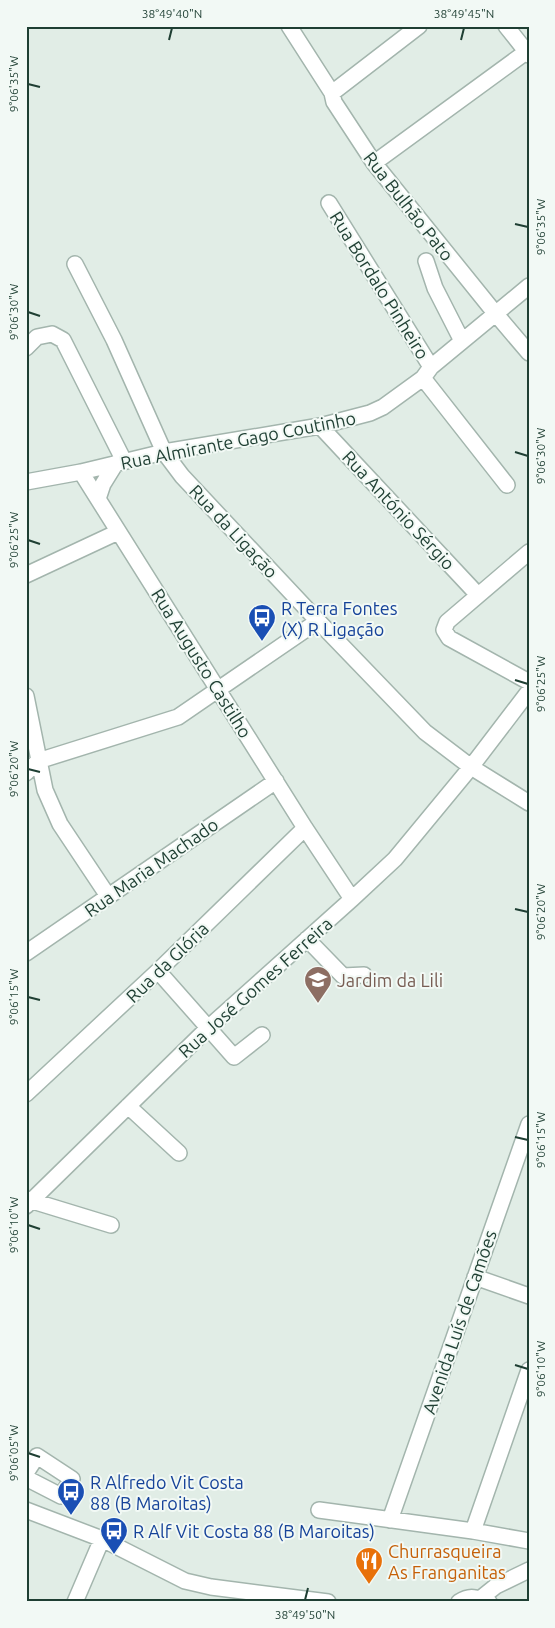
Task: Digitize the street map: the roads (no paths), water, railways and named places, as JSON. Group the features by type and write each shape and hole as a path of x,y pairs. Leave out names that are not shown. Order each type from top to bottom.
{"street":[{"name":"Rua Bulhão Pato","path":"289,26 332,93 334,102 374,163 495,314 529,353"},
{"path":"332,93 419,26"},
{"path":"374,163 527,53 506,26"},
{"name":"Rua Bordalo Pinheiro","path":"329,203 427,372 508,485"},
{"path":"426,261 435,288 462,341"},
{"name":"Rua da Ligação","path":"74,264 114,340 164,452 182,476 425,732 471,767 529,803"},
{"name":"Rua Almirante Gago Coutinho","path":"26,482 81,472 164,452 320,426 370,413 383,407 427,372 529,286"},
{"path":"32,342 52,334 63,340 120,462 103,484 98,499"},
{"name":"Rua António Sérgio","path":"320,426 478,594"},
{"name":"Rua Augusto Castilho","path":"81,472 305,828 352,899"},
{"path":"26,575 118,532"},
{"path":"529,552 447,622 444,630 449,638 529,682"},
{"path":"26,773 38,761 178,717 318,621"},
{"name":"Rua José Gomes Ferreira","path":"28,1202 208,1028 395,859 471,767 529,690"},
{"path":"26,696 45,790 60,824 108,896"},
{"name":"Rua Maria Machado","path":"26,953 276,781"},
{"name":"Rua da Glória","path":"26,1094 305,828"},
{"path":"308,939 342,976 364,975"},
{"path":"158,970 234,1057 262,1035"},
{"path":"128,1106 179,1154"},
{"name":"Avenida Luís de Camões","path":"390,1520 529,1124"},
{"path":"28,1202 111,1225"},
{"path":"475,1277 529,1296"},
{"path":"473,1531 529,1370"},
{"path":"26,1473 37,1456 72,1479 61,1496 26,1478"},
{"path":"26,1510 102,1539 210,1594 328,1602"},
{"path":"319,1510 473,1531 529,1541"},
{"path":"75,1602 102,1539"},
{"path":"461,1601 473,1596 485,1600 496,1586 529,1570"}],"place":[{"name":"R Terra Fontes (X) R Ligação","path":"262,642"},
{"name":"Jardim da Lili","path":"318,1004"},
{"name":"R Alfredo Vit Costa 88 (B Maroitas)","path":"71,1516"},
{"name":"R Alf Vit Costa 88 (B Maroitas)","path":"114,1555"},
{"name":"Churrasqueira As Franganitas","path":"369,1585"}]}
